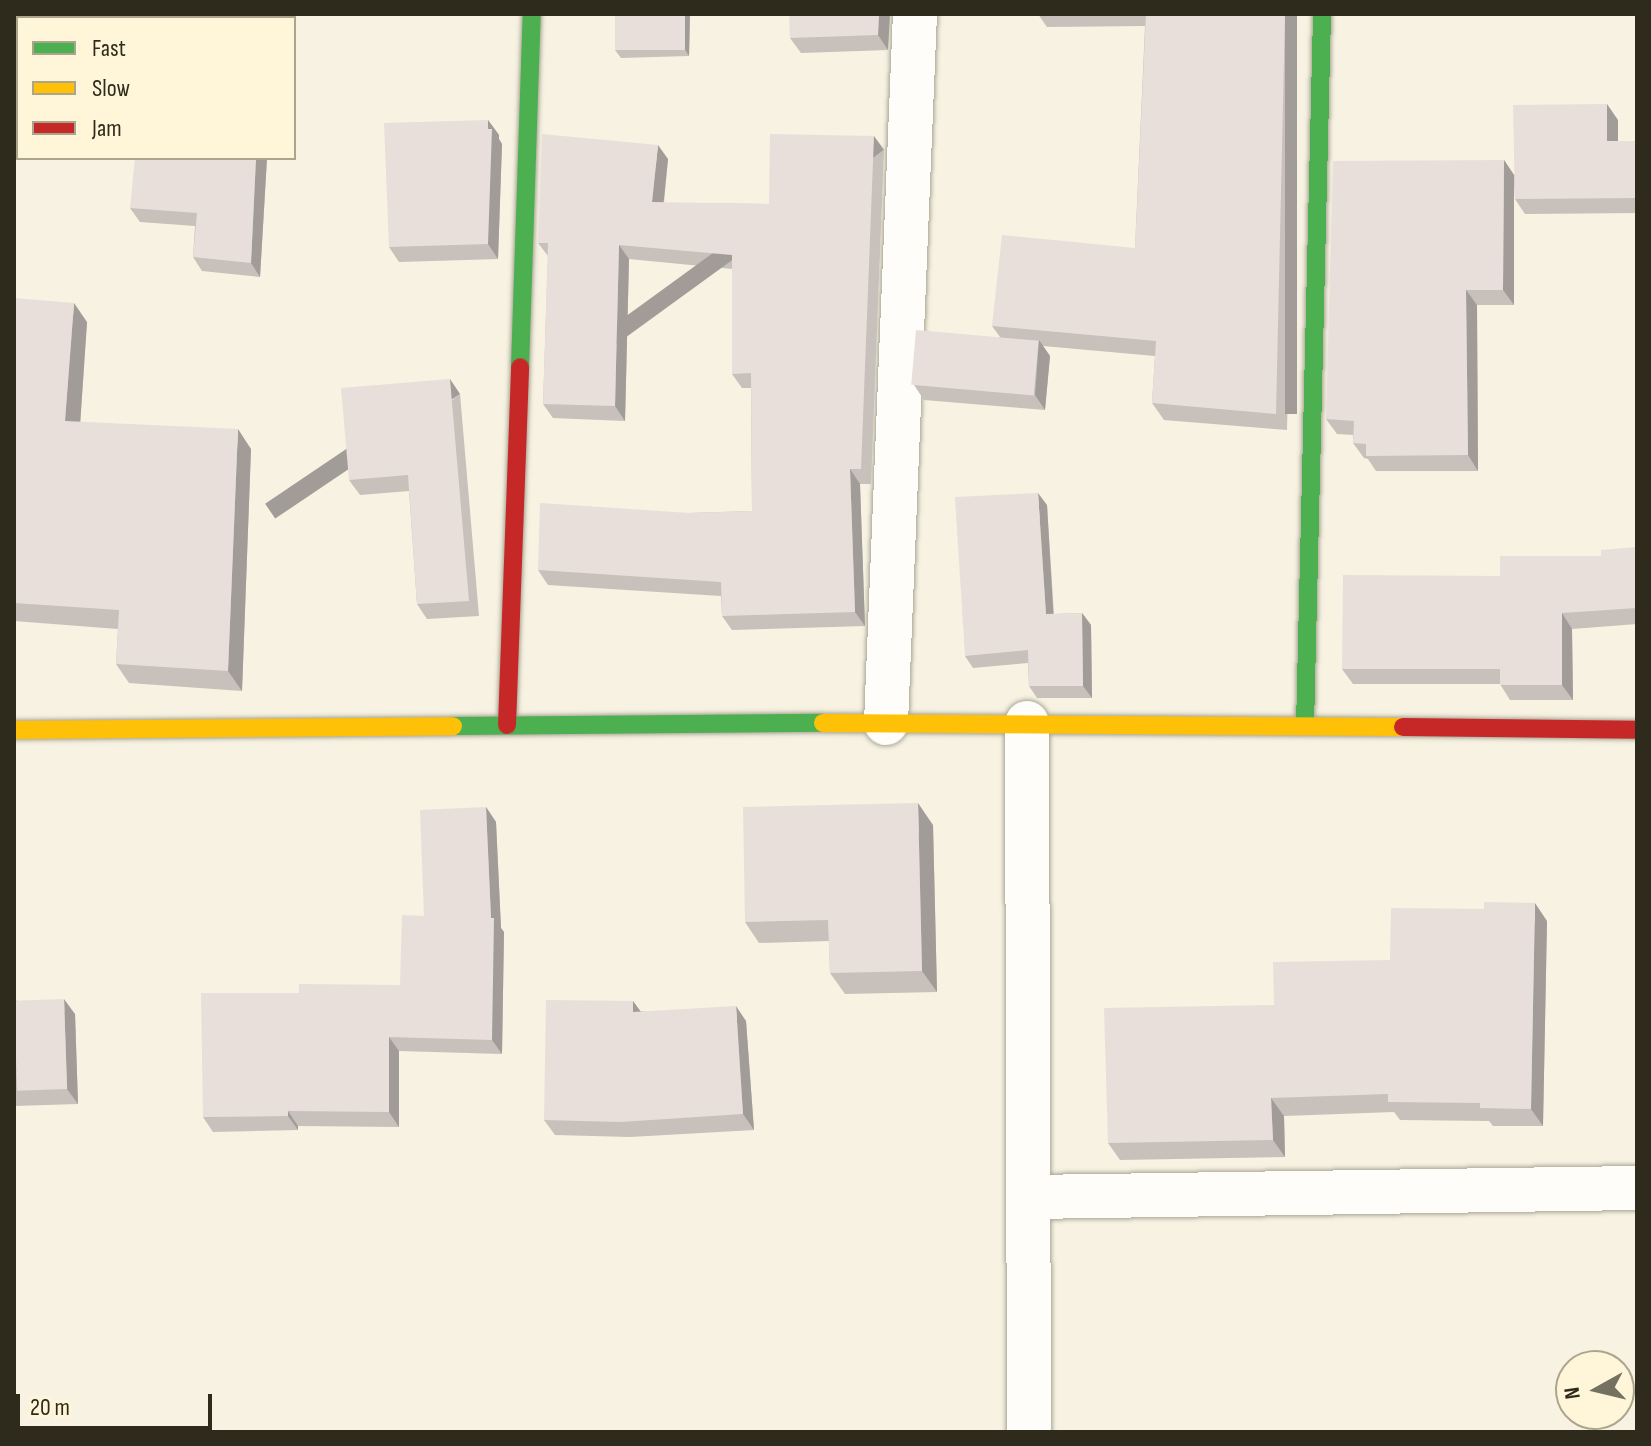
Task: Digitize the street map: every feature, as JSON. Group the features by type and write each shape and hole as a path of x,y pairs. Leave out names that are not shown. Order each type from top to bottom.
{"main road":[{"path":"507,725 532,14"},
{"path":"1305,726 1322,14"},
{"path":"14,730 886,723 1637,730"}],"street":[{"path":"886,723 915,14"},
{"path":"1027,723 1029,1432"},
{"path":"1030,1197 1637,1188"}],"building":[{"path":"615,14 685,14 685,50 615,50"},
{"path":"789,14 879,14 878,35 790,38"},
{"path":"1146,14 1285,14 1276,414 1152,403 1156,341 992,326 1002,235 1135,248"},
{"path":"1607,104 1607,141 1637,141 1637,198 1515,199 1513,105"},
{"path":"488,120 488,129 492,129 488,244 389,247 384,123"},
{"path":"542,134 658,145 652,202 769,204 770,134 874,136 861,469 850,469 855,612 722,616 721,582 538,570 540,503 689,513 752,511 751,373 732,374 732,255 619,245 615,406 543,404 548,243 538,243"},
{"path":"135,160 256,160 251,263 193,257 197,213 130,208"},
{"path":"1504,160 1503,290 1466,290 1468,455 1366,456 1366,444 1353,443 1354,421 1326,419 1333,161"},
{"path":"14,298 74,303 65,421 238,429 228,671 116,664 119,610 14,603"},
{"path":"916,330 1039,341 1034,396 911,385"},
{"path":"450,379 469,601 417,604 408,475 349,480 341,388"},
{"path":"1038,493 1046,614 1082,613 1083,686 1029,686 1028,650 965,656 955,497"},
{"path":"1637,547 1637,608 1562,613 1562,685 1500,685 1500,669 1342,669 1343,575 1500,576 1500,556 1601,556 1601,550"},
{"path":"918,803 922,971 830,973 828,920 745,922 743,807"},
{"path":"486,807 491,918 494,918 492,1040 389,1037 389,1112 288,1111 288,1116 203,1117 201,993 299,993 299,984 400,985 402,915 424,916 420,810"},
{"path":"1484,902 1535,903 1531,1109 1480,1108 1480,1103 1388,1102 1388,1094 1271,1098 1273,1140 1108,1143 1104,1008 1274,1005 1273,962 1390,960 1391,908 1484,909"},
{"path":"64,999 67,1089 17,1091 14,1001"},
{"path":"546,1000 633,1001 633,1012 736,1006 743,1114 620,1122 544,1120"}],"traffic: fast":[{"path":"520,367 532,14"},
{"path":"1305,726 1322,14"},
{"path":"453,726 823,723"}],"traffic: slow":[{"path":"823,723 1403,727"},
{"path":"14,730 453,726"}],"traffic: jam":[{"path":"507,725 520,367"},
{"path":"1403,727 1637,730"}]}
